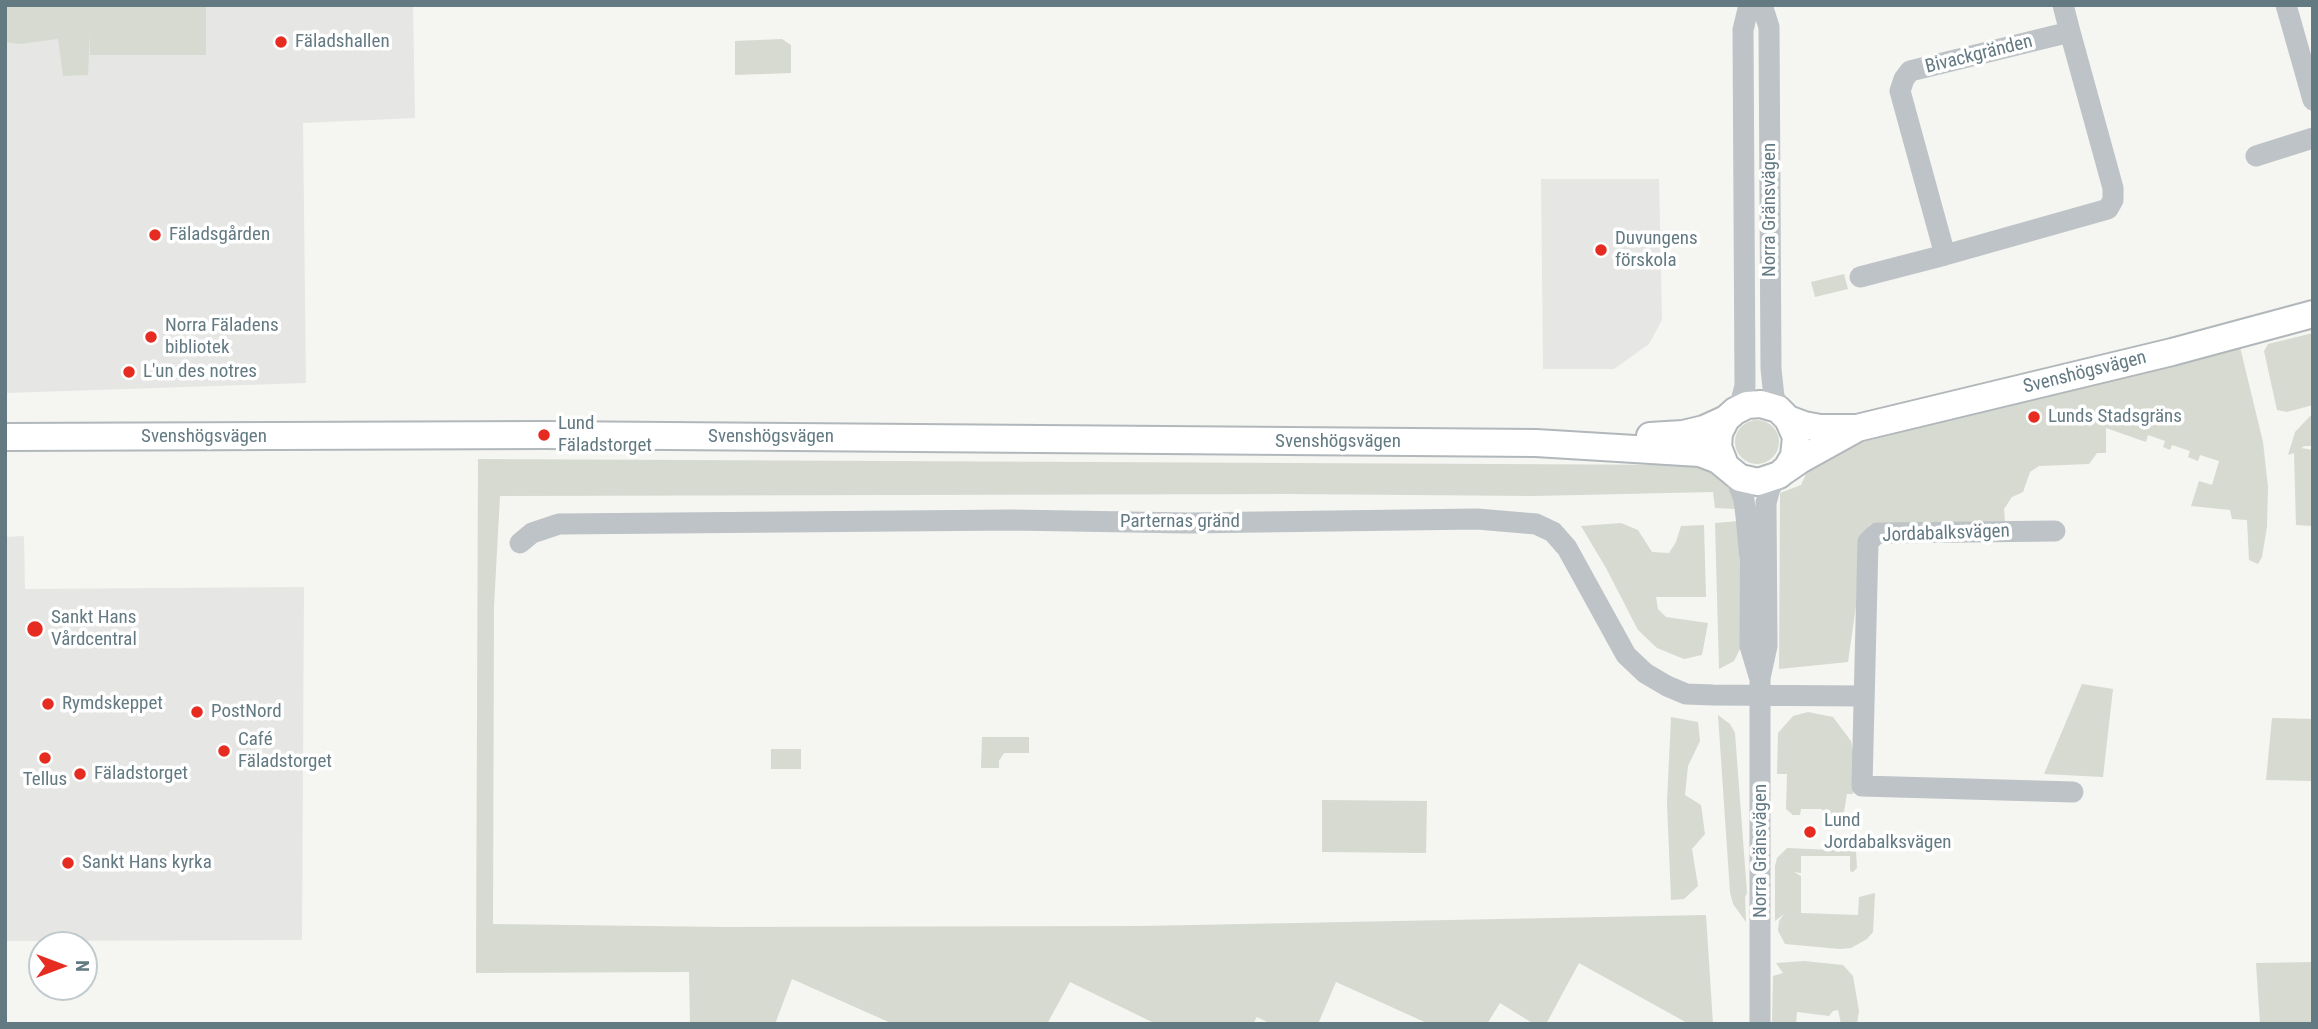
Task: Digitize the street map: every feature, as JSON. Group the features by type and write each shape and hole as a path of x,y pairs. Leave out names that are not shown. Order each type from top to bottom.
{"main road":[{"name":"Svenshögsvägen","path":"1536,443 1684,434 1704,429 1747,405 1761,404 1820,428 1857,428 2172,352 2313,314"},
{"path":"1730,415 1721,427 1718,442 1720,455 1730,470"},
{"path":"1781,474 1794,456 1796,444 1794,430 1786,416"},
{"name":"Svenshögsvägen","path":"5,437 558,435 1536,443 1700,453 1710,456 1747,480 1758,482 1781,474 1800,460 1857,428"}],"street":[{"name":"Norra Gränsvägen","path":"1730,415 1741,401 1745,386 1743,30 1749,5"},
{"name":"Norra Gränsvägen","path":"1762,5 1769,27 1771,369 1774,397 1786,416"},
{"path":"1860,277 2108,209 2113,200 2113,188 2063,5"},
{"path":"2286,5 2313,100"},
{"name":"Bivackgränden","path":"1945,255 1900,91 1904,79 1910,72 2070,32"},
{"path":"2256,156 2313,138"},
{"name":"Norra Gränsvägen","path":"1730,470 1744,500 1749,559 1749,646 1760,687"},
{"name":"Norra Gränsvägen","path":"1760,1024 1760,687 1767,646 1766,503 1770,488 1781,474"},
{"name":"Parternas gränd","path":"520,543 532,533 559,524 1012,520 1188,523 1477,519 1536,524 1553,532 1567,548 1626,655 1645,673 1686,694 1760,687"},
{"name":"Jordabalksvägen","path":"2055,531 1877,533 1868,542 1862,786 2073,792"},
{"path":"1760,687 1864,696"}],"shaded area":[{"name":"Fäladsgården","path":"5,5 413,5 415,118 303,123 306,383 5,393"},
{"path":"5,5 206,5 206,55 90,55 90,30 88,75 63,76 58,39 19,44 5,42"},
{"path":"782,39 791,45 791,73 735,75 735,41"},
{"name":"Duvungens förskola","path":"1541,179 1659,179 1662,320 1649,344 1614,369 1543,369"},
{"path":"1844,274 1848,289 1815,297 1811,282"},
{"path":"2313,333 2313,405 2287,412 2277,410 2264,351 2268,344"},
{"path":"2240,347 2263,442 2268,487 2267,527 2262,557 2258,564 2249,560 2247,520 2232,519 2230,510 2191,506 2199,481 2212,485 2219,461 2200,455 2198,461 2188,457 2190,451 2172,445 2170,450 2163,447 2165,441 2148,435 2146,442 2106,428 2106,453 2097,453 2089,464 2039,466 2030,472 2023,492 2012,497 2004,509 2005,522 1870,524 1859,544 1856,606 1848,662 1779,669 1780,493 1801,485 1815,454"},
{"path":"2313,413 2313,446 2301,448 2313,450 2313,526 2296,525 2294,453 2288,455 2295,432"},
{"path":"1757,420 1766,421 1773,426 1778,433 1778,451 1773,458 1766,463 1757,464 1748,463 1741,458 1736,451 1735,442 1736,433 1741,426 1748,421"},
{"path":"478,459 1696,465 1696,462 1742,491 1736,509 1715,508 1713,492 1534,496 500,496 494,606 493,924 723,927 1141,926 1706,915 1713,1024 1689,1024 1579,963 1546,1024 1534,1024 1500,1003 1487,1024 1429,1024 1336,982 1318,1024 1271,1024 1257,1017 1253,1024 1156,1024 1070,982 1047,1024 893,1024 792,979 775,1024 690,1024 689,972 476,973"},
{"path":"1739,521 1740,649 1734,661 1719,669 1715,523"},
{"path":"1621,523 1638,530 1652,552 1669,553 1681,526 1704,525 1706,597 1656,597 1658,609 1666,617 1708,623 1702,655 1684,659 1657,648 1638,630 1581,526"},
{"path":"24,536 25,589 304,587 302,940 98,941 98,931 28,931 28,941 5,941 5,537"},
{"path":"2082,684 2113,689 2103,777 2044,774"},
{"path":"1808,712 1833,717 1851,741 1853,794 1847,794 1844,812 1839,816 1822,816 1822,809 1801,809 1800,815 1793,815 1786,809 1787,774 1777,774 1778,733 1793,716"},
{"path":"1718,715 1730,724 1735,733 1747,893 1746,922 1733,904 1730,892"},
{"path":"1671,717 1698,722 1700,741 1688,766 1685,795 1701,805 1705,834 1692,849 1698,886 1684,899 1671,900 1667,802"},
{"path":"2272,718 2313,719 2313,781 2266,780"},
{"path":"982,737 1029,737 1029,753 1004,753 999,761 999,768 981,768"},
{"path":"771,749 801,749 801,769 771,769"},
{"path":"1322,800 1427,801 1426,853 1322,852"},
{"path":"1787,848 1856,851 1857,868 1853,872 1850,871 1850,856 1801,856 1801,873 1794,872 1801,876 1801,913 1858,915 1859,897 1875,893 1873,932 1867,939 1851,948 1840,949 1785,944 1778,931 1779,921 1784,914 1775,921 1775,866 1777,858"},
{"path":"1804,961 1843,965 1853,976 1859,1011 1857,1024 1841,1024 1838,1010 1829,1016 1797,1012 1796,1024 1772,1024 1773,976 1783,973 1776,963"},
{"path":"2313,962 2313,1024 2260,1024 2256,963"}],"place":[{"name":"Fäladshallen","path":"281,42"},
{"name":"Fäladsgården","path":"155,235"},
{"name":"Duvungens förskola","path":"1601,250"},
{"name":"Norra Fäladens bibliotek","path":"151,337"},
{"name":"L'un des notres","path":"129,372"},
{"name":"Lunds Stadsgräns","path":"2034,417"},
{"name":"Lund Fäladstorget","path":"544,435"},
{"name":"Sankt Hans Vårdcentral","path":"35,629"},
{"name":"Rymdskeppet","path":"48,704"},
{"name":"PostNord","path":"197,712"},
{"name":"Café Fäladstorget","path":"224,751"},
{"name":"Tellus","path":"45,758"},
{"name":"Fäladstorget","path":"80,774"},
{"name":"Lund Jordabalksvägen","path":"1810,832"},
{"name":"Sankt Hans kyrka","path":"68,863"}]}
